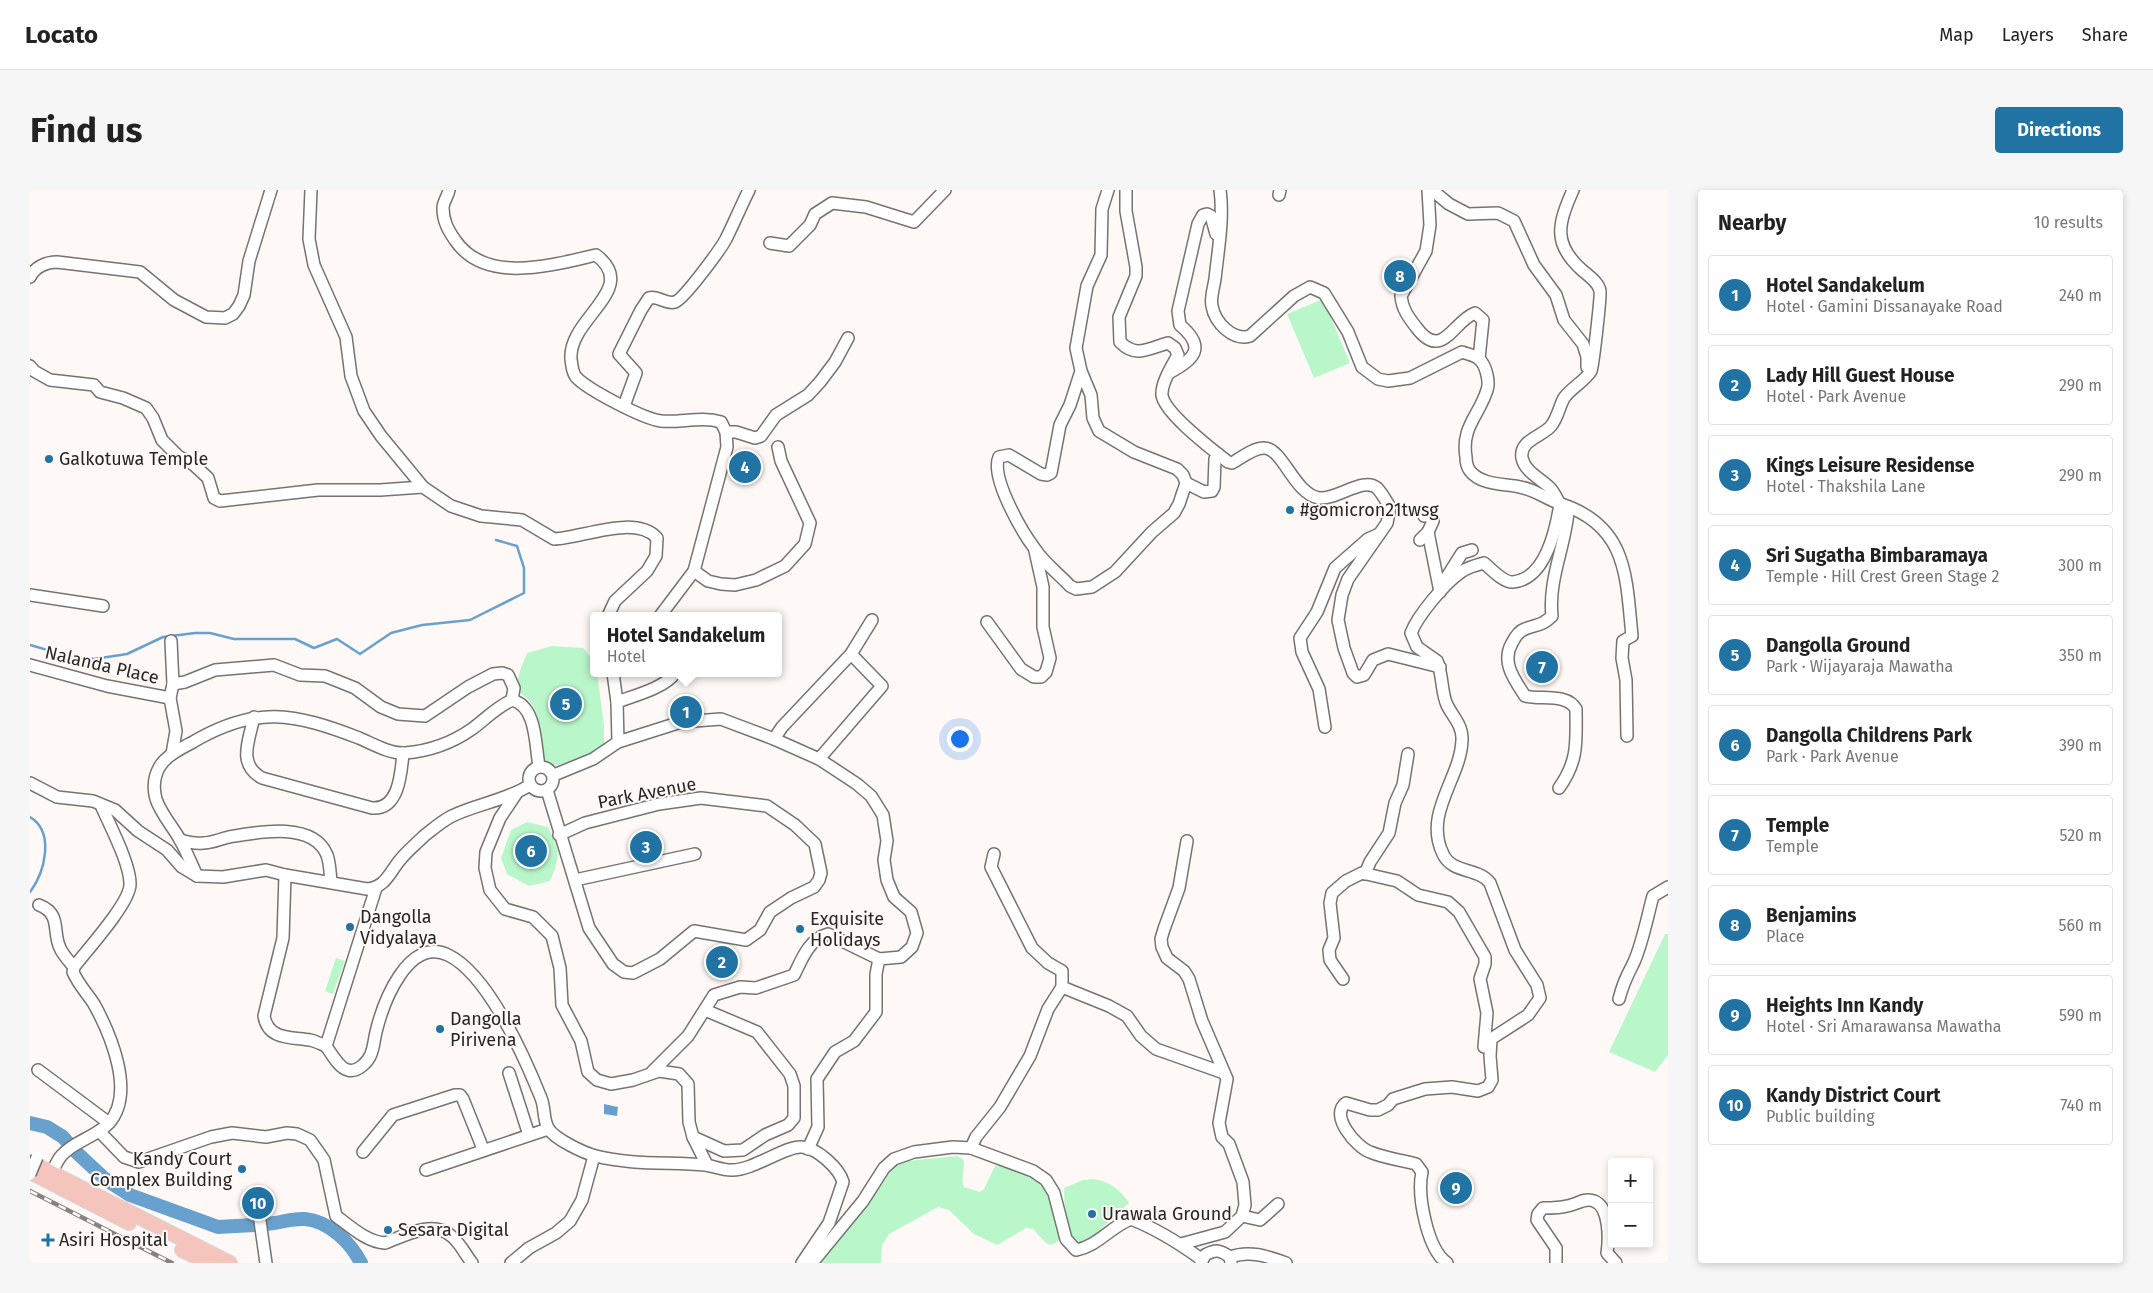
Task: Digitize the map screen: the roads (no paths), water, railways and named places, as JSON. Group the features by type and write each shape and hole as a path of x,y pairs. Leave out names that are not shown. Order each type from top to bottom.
{"main road":[{"path":"33,1159 50,1177 208,1263"},
{"path":"30,1173 50,1177 230,1263"}],"street":[{"path":"30,276 33,271 48,262 140,272 182,304 206,317 225,318 236,310 244,295 249,261 271,190"},
{"path":"311,190 309,239 314,265 346,337 351,376 364,411 381,436 423,487 451,506 480,516 522,520 554,539 606,529 631,528 652,532 657,538 656,556 648,570 615,601 610,612"},
{"path":"449,190 443,206 445,225 458,244 474,258 490,266 524,268 569,262 596,255 604,261 612,274 610,284 607,296 579,329 571,354 572,370 576,377 594,392 659,420 710,419 721,422 726,432 727,447 694,571 663,612"},
{"path":"624,406 636,373 619,354 641,310 649,298 654,297 670,303 676,302 690,288 725,241 749,190"},
{"path":"770,243 789,246 810,225 815,214 832,203 866,207 914,222 945,190"},
{"path":"1035,550 1070,586 1076,589 1092,587 1115,572 1152,532 1174,513 1186,483 1183,475 1177,469 1134,452 1099,431 1092,418 1091,395 1081,371 1076,348 1087,286 1101,255 1102,209 1108,190"},
{"path":"1126,190 1126,211 1136,276 1119,317 1120,342 1128,350 1135,352 1168,343 1175,348 1178,355 1162,394 1165,404 1176,418 1228,462 1232,463 1258,449 1266,448 1273,451 1296,482 1311,496 1320,498 1338,495 1365,483 1372,484 1378,489 1390,507 1388,523 1348,579 1342,595 1338,620 1344,648 1353,673 1357,677 1364,675 1373,660 1388,654 1440,667"},
{"path":"1220,190 1219,246 1212,306 1218,322 1233,335 1244,338 1250,336 1294,296 1310,287 1324,293 1348,332 1362,368 1378,378 1388,381 1410,378 1462,352 1479,358"},
{"path":"1430,190 1430,225 1426,251 1401,296 1401,304 1406,315 1421,334 1430,341 1436,342 1445,339 1470,315 1475,313 1480,315 1483,320 1479,358 1486,370 1488,389 1469,423 1464,446 1467,466 1471,473 1485,482 1531,489 1560,504 1569,506 1597,524 1616,545 1626,570 1632,636 1623,641 1622,658 1626,680 1627,736"},
{"path":"1430,190 1449,204 1468,214 1498,213 1514,221 1534,265 1556,295 1564,320 1583,344 1587,357 1586,376"},
{"path":"1559,788 1567,776 1576,754 1576,708 1573,702 1565,699 1524,696 1508,667 1507,651 1515,637 1524,629 1545,624 1552,616 1551,603 1554,577 1566,529 1568,512 1560,504 1550,488 1531,474 1522,458 1522,451 1527,443 1551,427 1561,410 1564,399 1591,370 1600,291 1592,279 1571,260 1560,238 1559,228 1564,209 1573,190"},
{"path":"1169,373 1186,364 1194,355 1194,341 1191,334 1180,325 1178,311 1198,224 1203,215 1208,214 1211,216 1219,246"},
{"path":"726,432 736,432 755,438 761,436 776,414 808,395 820,382 835,362 848,338"},
{"path":"30,366 34,371 50,380 94,385 100,392 123,398 146,408 154,418 162,440 178,456 194,465 208,478 214,498 220,501 318,490 380,490 423,487"},
{"path":"987,622 1021,670 1034,677 1040,677 1046,672 1050,658 1043,627 1044,587 1035,550 1002,490 996,471 1000,458 1009,455 1041,474 1047,475 1051,472 1060,425 1070,405 1081,371"},
{"path":"694,571 708,581 721,584 735,585 756,580 785,566 805,544 810,523 781,461 778,447"},
{"path":"1186,483 1204,492 1212,491 1214,487 1215,458 1218,454"},
{"path":"1439,592 1460,572 1484,563 1506,580 1513,582 1530,575 1548,554 1557,526 1560,504"},
{"path":"1424,516 1429,515 1433,521 1424,536 1439,592"},
{"path":"1325,727 1319,688 1302,652 1300,638 1317,612 1335,568 1368,539 1380,534"},
{"path":"1447,1263 1434,1248 1423,1208 1420,1185 1422,1172 1416,1164 1369,1152 1360,1146 1348,1132 1339,1112 1341,1107 1346,1104 1378,1110 1388,1105 1393,1099 1425,1088 1452,1087 1478,1091 1488,1087 1492,1080 1491,1039 1528,1015 1540,998 1538,985 1516,950 1490,883 1484,876 1458,868 1449,863 1443,855 1438,840 1438,816 1447,785 1460,760 1463,738 1461,728 1446,704 1440,667 1437,661 1417,647 1411,633 1414,624 1439,592 1462,552 1472,550"},
{"path":"30,595 103,606"},
{"path":"774,739 782,727 851,654 872,620"},
{"path":"170,698 173,684 171,641"},
{"path":"819,759 882,686 851,654"},
{"name":"Nalanda Place","path":"30,666 107,686 170,698 176,731 172,754"},
{"path":"173,684 185,682 214,670 274,666 300,675 326,676 355,688 381,707 398,714 425,716 468,687 493,674 502,673 508,675 514,688 512,700"},
{"path":"613,677 617,702 618,742"},
{"path":"617,702 647,691 672,677"},
{"path":"197,876 180,840 156,799 154,780 160,766 172,754 216,728 254,717 280,716 322,724 385,749 403,753 429,749 452,741 473,729 494,710 512,700 519,702 530,715 539,766"},
{"path":"254,717 247,749 247,764 252,773 262,778 372,808 380,809 387,805 396,794 403,753"},
{"path":"554,775 593,759 618,742 680,722 721,719 774,739 819,759 857,784 871,796 883,815 887,841 884,860 887,880 894,897 910,912 917,933 912,947 901,957 879,959 828,934 820,936 808,948 794,975 756,988 740,987 714,995 688,1036 652,1072"},
{"path":"1365,874 1389,833 1395,803 1404,785 1408,754"},
{"path":"539,766 550,769 554,775 554,784 547,790 536,791 530,785 530,773 539,766"},
{"path":"30,783 58,797 93,801 115,810 138,831 167,850 182,867 197,876 223,877 266,870 367,889 376,888 386,882 399,861 414,845 440,823 451,816 516,794 530,785"},
{"path":"547,790 559,835"},
{"path":"516,794 500,818 486,852 484,868 490,890 505,909 533,917 552,936 560,968 562,1005 581,1041 588,1072 597,1080 611,1084 633,1080 652,1072 659,1071 679,1074 688,1084 689,1122 693,1137 707,1165"},
{"name":"Park Avenue","path":"701,798 767,806 795,825 815,844 821,873 814,887 791,898 770,912 760,930 746,940 694,930 660,959 633,973 624,972 613,964 589,928 559,835 584,823 659,804 701,798"},
{"path":"50,1177 61,1156 109,1123 115,1113 119,1100 120,1080 115,1048 93,1004 73,972 74,967 122,905 129,891 130,882 126,864 101,805"},
{"path":"180,840 202,844 228,837 274,831 308,835 318,842 328,857 331,882"},
{"path":"1181,1244 1225,1232 1242,1216 1245,1204 1243,1182 1229,1144 1222,1136 1219,1123 1227,1079 1202,1021 1189,979 1184,971 1166,958 1162,947 1161,939 1164,928 1179,888 1187,841"},
{"path":"575,880 695,854"},
{"path":"971,1148 976,1136 1000,1107 1030,1056 1048,1009 1062,987 1062,971 1048,963 1032,948 991,867 994,854"},
{"path":"1343,979 1330,960 1329,950 1334,938 1330,903 1332,893 1346,881 1362,873 1397,881 1418,895 1448,902 1459,912 1485,956 1486,964 1480,979 1487,1013 1485,1052 1490,1056"},
{"path":"285,875 284,929 281,954 264,1016 265,1022 274,1033 288,1038 310,1040 326,1046 342,1067 347,1070 355,1070 367,1061 375,1044 378,1024 396,982 413,958 425,952 446,954 459,961 494,1001 534,1081 544,1107 548,1128 564,1142 594,1156 612,1159 707,1165 731,1171 762,1163 791,1148 802,1147 825,1158 841,1175 843,1182 829,1223 802,1263"},
{"path":"1619,999 1624,979 1633,964 1642,937 1653,896 1668,887"},
{"path":"326,1046 376,888"},
{"path":"39,905 44,907 55,920 59,947 74,967"},
{"path":"808,1149 818,1128 817,1079 835,1052 854,1041 876,1012 876,974 879,959"},
{"path":"1062,987 1109,1006 1127,1016 1141,1036 1156,1049 1224,1073"},
{"path":"693,1137 724,1151 743,1150 765,1135 788,1125 794,1118 794,1086 790,1074 757,1032 704,1010"},
{"path":"38,1070 109,1123"},
{"path":"510,1073 529,1135"},
{"path":"363,1152 393,1115 456,1095 460,1095 463,1099 483,1149"},
{"path":"426,1170 548,1128"},
{"path":"99,1131 124,1158 139,1162 211,1137 232,1133 266,1137 287,1133 297,1134 310,1140 324,1160 336,1216 352,1228 379,1242 385,1243 426,1228 442,1230 450,1235 472,1263"},
{"path":"812,1263 863,1201 884,1168 894,1159 914,1152 953,1147 971,1148 1033,1171 1046,1180 1054,1193 1066,1239 1076,1250 1088,1248 1123,1222 1131,1219 1151,1227 1181,1244 1201,1261 1205,1255 1215,1250 1221,1251 1231,1260 1241,1253 1259,1254 1286,1263"},
{"path":"511,1263 529,1248 556,1233 570,1221 582,1200 594,1156"},
{"path":"30,1173 33,1159"},
{"path":"1556,1263 1556,1248 1537,1220 1538,1214 1543,1208 1568,1206 1584,1200 1594,1201 1600,1206 1605,1216 1609,1235 1607,1253 1616,1263"},
{"path":"1242,1216 1260,1220 1278,1204"},
{"path":"259,1214 266,1263"}],"water":[{"path":"604,1104 618,1107 617,1116 604,1114"}],"waterway":[{"path":"30,645 68,656 94,659 127,654 163,637 210,633 234,639 295,639 314,648 337,639 360,654 391,633 422,625 470,620 524,593 524,568 517,546 496,540"},
{"path":"30,817 43,832 45,842 45,853 40,874 30,892"},
{"path":"30,1123 47,1127 63,1137 105,1179 130,1195 218,1227 254,1225"},
{"path":"267,1224 300,1219 322,1224 338,1234 357,1255 361,1263"}],"railway":[{"path":"30,1191 172,1263"}],"place":[{"name":"Benjamins","path":"1400,276"},
{"name":"Galkotuwa Temple","path":"49,459"},
{"name":"Sri Sugatha Bimbaramaya","path":"745,467"},
{"name":"#gomicron21twsg","path":"1290,510"},
{"name":"Temple","path":"1542,667"},
{"name":"Dangolla Ground","path":"566,704"},
{"name":"Hotel Sandakelum","path":"686,712"},
{"name":"Kings Leisure Residense","path":"646,847"},
{"name":"Dangolla Childrens Park","path":"531,851"},
{"name":"Dangolla Vidyalaya","path":"350,927"},
{"name":"Exquisite Holidays","path":"800,929"},
{"name":"Lady Hill Guest House","path":"722,962"},
{"name":"Dangolla Pirivena","path":"440,1029"},
{"name":"Kandy Court Complex Building","path":"242,1169"},
{"name":"Heights Inn Kandy","path":"1456,1188"},
{"name":"Kandy District Court","path":"258,1203"},
{"name":"Urawala Ground","path":"1092,1214"},
{"name":"Sesara Digital","path":"388,1230"},
{"name":"Asiri Hospital","path":"48,1240"}]}
